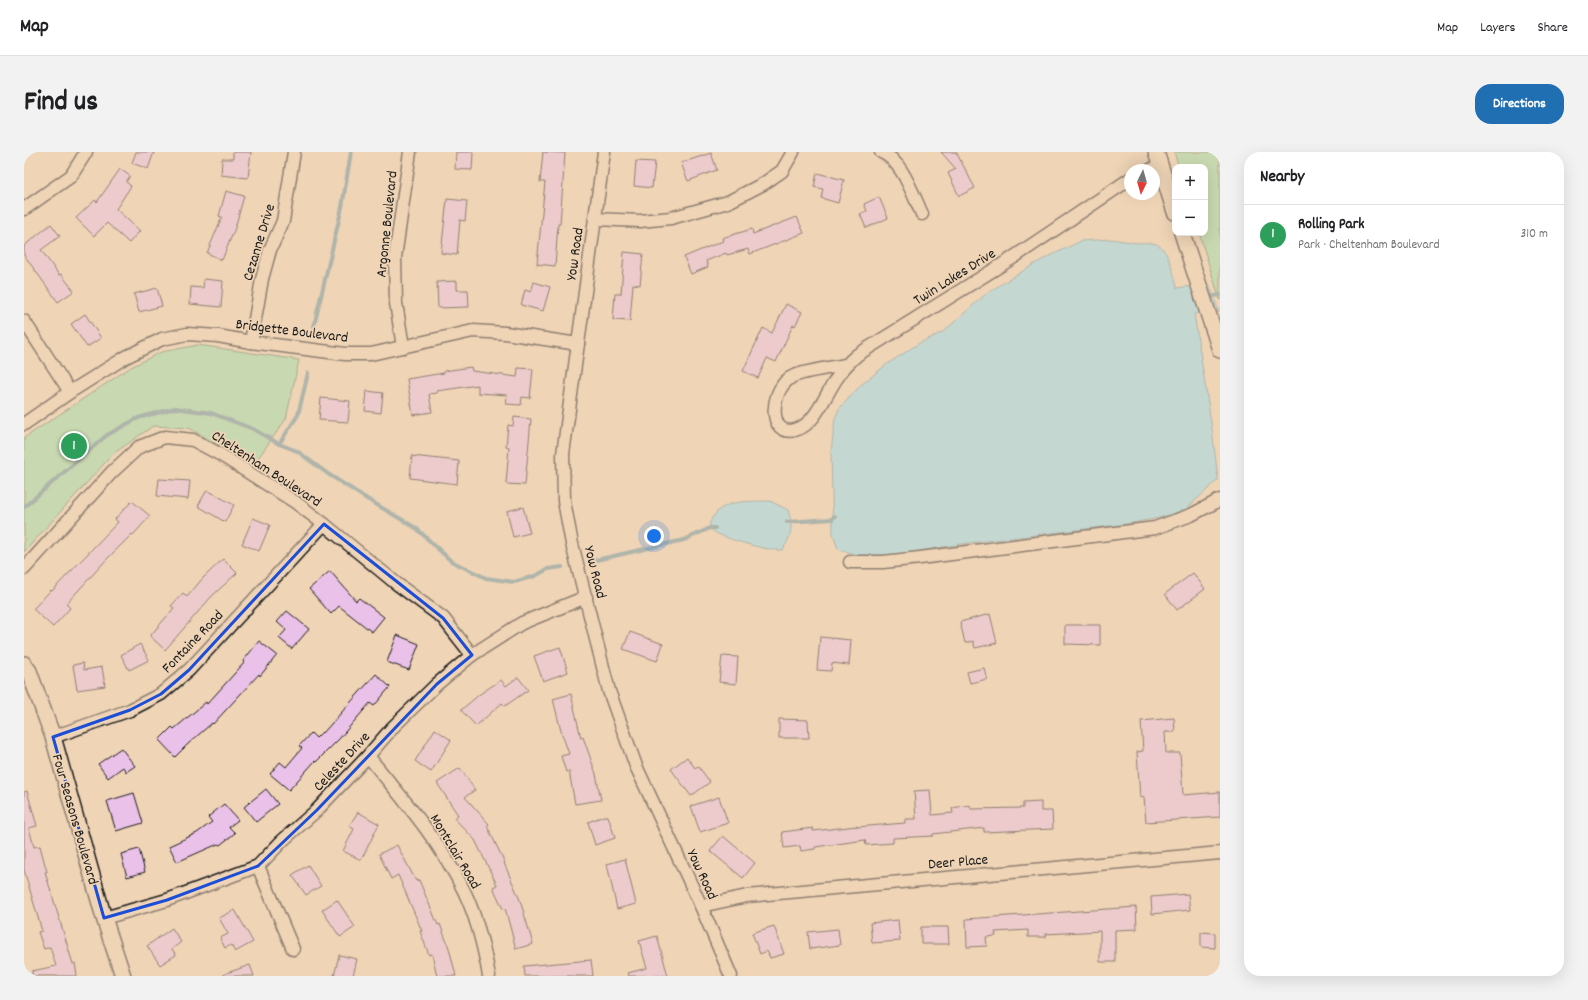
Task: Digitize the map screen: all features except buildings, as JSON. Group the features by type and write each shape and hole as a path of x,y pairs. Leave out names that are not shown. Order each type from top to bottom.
{"street":[{"path":"24,209 71,176 86,152"},
{"name":"Cezanne Drive","path":"251,342 262,279 270,250 283,220 294,152"},
{"name":"Argonne Boulevard","path":"403,347 396,303 396,258 410,152"},
{"name":"Yow Road","path":"604,152 563,454 564,494 572,544 609,691 636,766 701,906 731,976"},
{"path":"595,219 640,221 672,218 728,202 764,184 782,171 793,152"},
{"path":"881,152 886,154 905,174 922,214"},
{"path":"1155,163 1172,205"},
{"name":"Twin Lakes Drive","path":"846,365 791,377 780,388 776,397 774,414 776,423 785,430 794,430 803,427 814,417 837,377 846,365 857,355 1011,259 1124,183"},
{"path":"1183,236 1220,350"},
{"path":"24,321 70,392"},
{"name":"Bridgette Boulevard","path":"24,424 126,356 162,338 187,334 218,336 251,342 345,354 371,354 472,332 505,333 578,344"},
{"name":"Cheltenham Boulevard","path":"24,569 112,472 139,447 165,437 193,440 221,455 295,502 324,524 397,584 443,618 472,655"},
{"path":"850,562 883,562 920,558 1155,528 1191,515 1220,500"},
{"name":"Fontaine Road","path":"53,737 130,710 161,694 189,670 324,524"},
{"name":"Celeste Drive","path":"104,918 167,900 258,866 282,841 317,810 393,728 438,684 472,655 522,623 586,597"},
{"name":"Four Seasons Boulevard","path":"24,664 29,672 53,737 104,918 123,976"},
{"name":"Montclair Road","path":"368,756 412,810 442,852 464,892 483,942 489,976"},
{"name":"Deer Place","path":"701,906 747,896 1220,852"},
{"path":"258,866 293,949"}],"highlighted area":[{"path":"324,524 443,618 472,655 437,684 317,810 258,866 167,900 104,918 53,737 130,710 161,694 189,670"}],"green space":[{"path":"1174,152 1220,152 1220,300 1200,236 1208,236 1208,164 1178,164"},
{"path":"198,345 299,360 286,419 253,465 189,428 153,426 113,454 24,552 24,438 131,367 161,352"}],"water":[{"path":"1110,239 1138,243 1152,243 1161,247 1168,257 1177,288 1209,284 1219,312 1194,314 1212,429 1218,480 1186,509 1159,518 1126,524 961,544 894,555 858,555 838,549 833,534 831,452 835,418 839,409 861,385 886,365 918,344 943,332 987,293 1036,263 1081,241"},
{"path":"770,501 788,510 790,515 790,536 782,550 767,549 744,543 722,536 710,528 710,523 713,517 724,507 739,502"}],"waterway":[{"path":"314,326 342,207 351,152"},
{"path":"1209,297 1220,295"},
{"path":"279,444 298,415 308,373"},
{"path":"24,507 107,435 138,418 175,408 211,413 253,429 279,444 297,451 328,474 416,528 451,561 486,578 514,582 535,576 548,569 562,567"},
{"path":"787,522 832,519 835,516"},
{"path":"596,560 684,540 710,528 715,528"}],"place":[{"name":"Rolling Park","path":"74,446"}]}
